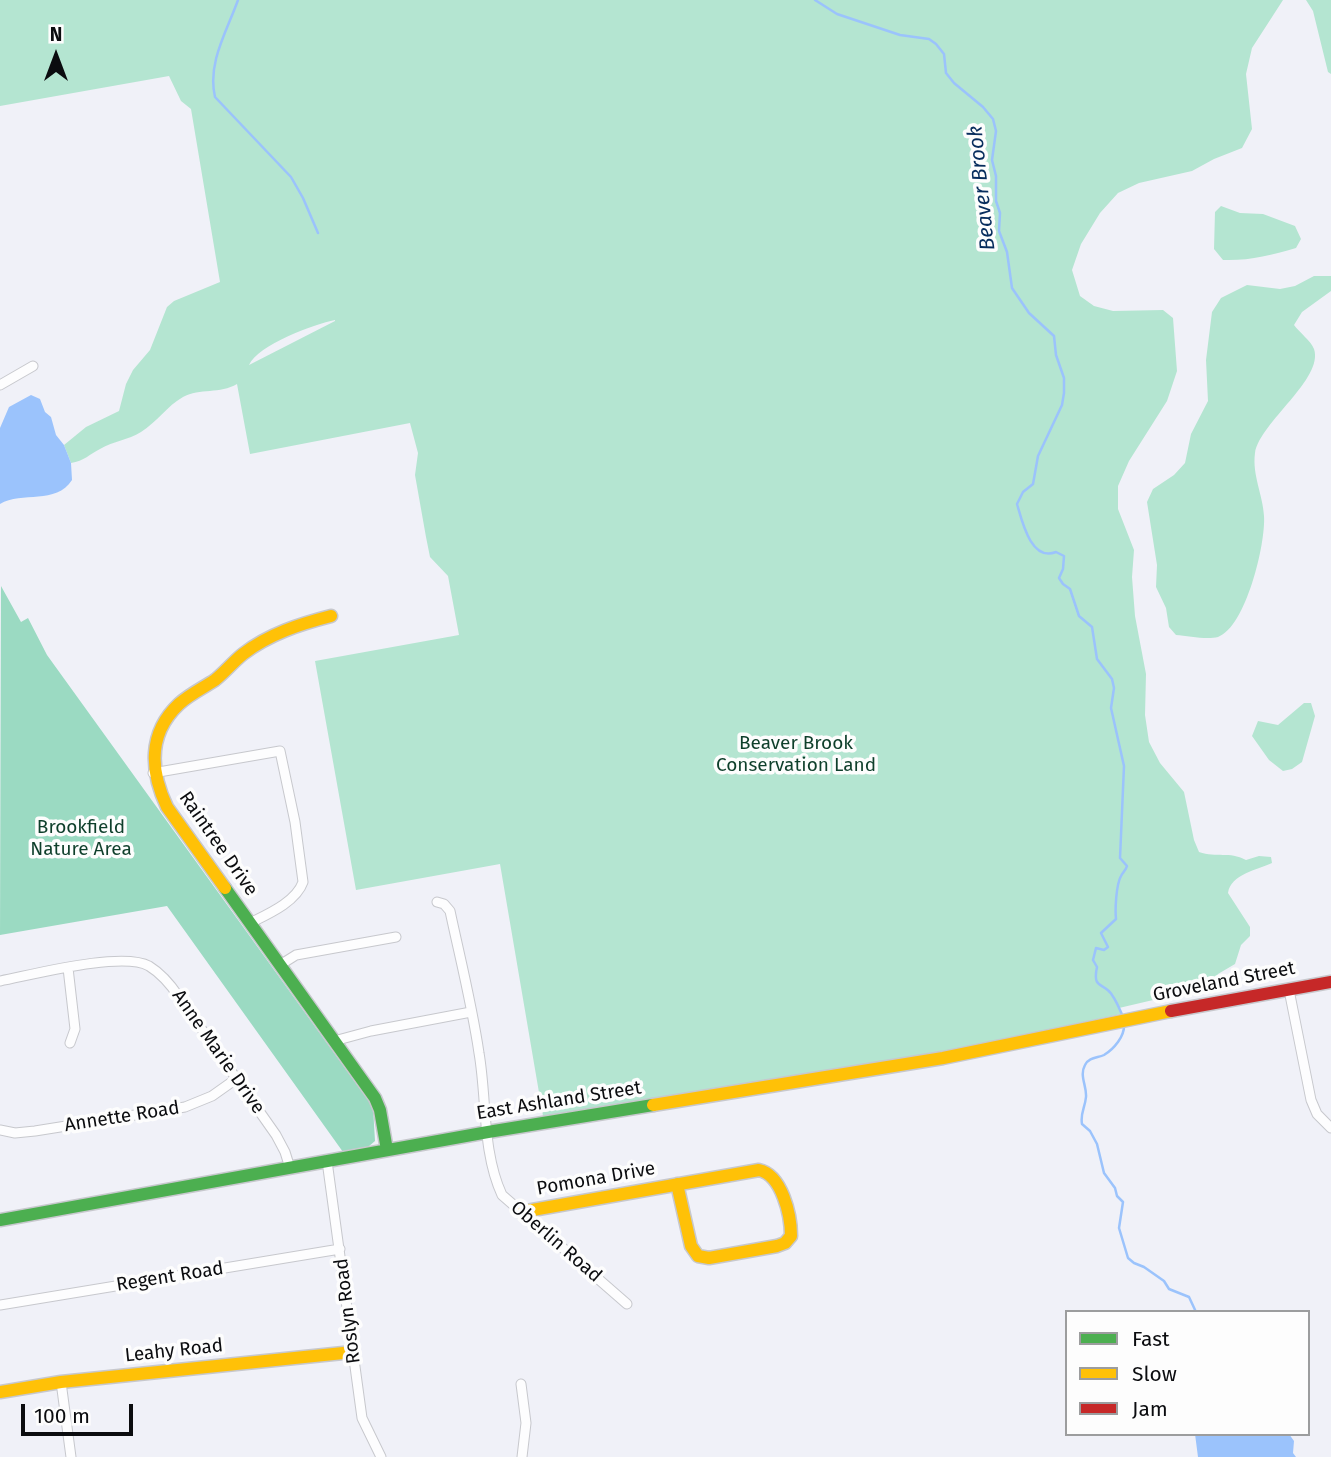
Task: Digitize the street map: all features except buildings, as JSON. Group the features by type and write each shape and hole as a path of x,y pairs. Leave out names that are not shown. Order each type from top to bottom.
{"street":[{"path":"0,385 33,366"},
{"name":"Raintree Drive","path":"331,616 294,626 246,652 219,676 180,703 168,714 162,725 155,744 153,774 167,807 375,1098 380,1110 387,1150"},
{"path":"153,774 280,751 303,882 299,891 287,901 250,923"},
{"name":"Oberlin Road","path":"437,902 444,904 450,911 480,1053 488,1132 502,1195 627,1304"},
{"path":"280,965 296,955 396,937"},
{"name":"Anne Marie Drive","path":"0,981 126,960 147,965 173,988 276,1135 290,1168"},
{"path":"68,968 75,1030 70,1043"},
{"name":"Groveland Street","path":"1124,1021 1331,982"},
{"path":"1289,990 1311,1100 1317,1114 1331,1128"},
{"path":"334,1041 371,1031 471,1012"},
{"name":"East Ashland Street","path":"0,1220 488,1132 943,1058 1124,1021"},
{"name":"Annette Road","path":"0,1130 15,1133 34,1131 185,1107 212,1096 236,1079"},
{"name":"Roslyn Road","path":"327,1161 362,1418 381,1457"},
{"name":"Pomona Drive","path":"521,1212 677,1184 763,1171 772,1176 776,1183 790,1224 791,1236 785,1243 777,1246 709,1258 698,1256 691,1246 677,1184"},
{"name":"Regent Road","path":"0,1305 341,1249"},
{"name":"Leahy Road","path":"0,1392 61,1382 352,1352"},
{"path":"61,1382 71,1457"},
{"path":"521,1384 526,1423 522,1457"}],"green space":[{"name":"Beaver Brook Conservation Land","path":"0,0 1283,0 1252,48 1246,74 1252,129 1242,148 1192,171 1139,183 1118,193 1100,213 1081,244 1072,270 1080,296 1094,306 1113,311 1163,310 1173,318 1177,371 1167,401 1129,461 1118,486 1118,509 1134,550 1132,577 1135,616 1146,674 1145,715 1149,742 1160,763 1184,792 1199,852 1246,860 1259,856 1271,857 1272,863 1239,877 1230,887 1228,893 1250,927 1250,936 1241,945 1235,964 1200,989 1119,1008 1121,1014 822,1078 820,1071 543,1116 500,864 356,890 315,661 459,635 448,576 430,557 415,475 418,453 410,423 250,454 237,384 183,397 141,432 71,463 64,445 86,427 119,411 126,384 133,370 150,350 167,307 174,301 220,282 191,109 181,101 169,76 0,106","holes":["335,321 249,365 254,357 275,343 314,326"]},
{"path":"1306,0 1331,0 1331,74 1328,72 1313,11"},
{"path":"1221,206 1240,213 1263,214 1295,226 1301,239 1296,248 1287,251 1223,260 1214,249 1215,212"},
{"path":"1314,276 1331,276 1331,291 1302,312 1294,325 1314,349 1315,361 1301,387 1259,441 1255,453 1264,529 1252,583 1237,618 1228,630 1218,637 1176,635 1169,627 1166,608 1156,587 1157,565 1147,502 1153,489 1174,475 1185,463 1191,434 1208,401 1206,360 1212,312 1221,298 1247,285 1280,289 1295,286"},
{"name":"Brookfield Nature Area","path":"1,586 21,622 28,618 47,655 373,1107 375,1141 368,1147 343,1152 167,906 0,935"},
{"path":"1304,703 1311,703 1315,716 1302,762 1283,771 1269,760 1252,736 1258,721 1278,725"}],"water":[{"path":"31,395 40,399 45,412 51,417 56,435 64,445 71,463 72,480 65,488 48,495 18,498 0,504 0,428 9,407"},
{"path":"1195,1436 1290,1436 1294,1441 1293,1453 1296,1457 1198,1457"}],"waterway":[{"path":"238,0 216,60 213,84 215,97 291,177 318,233"},
{"name":"Beaver Brook","path":"815,0 837,14 900,35 929,39 944,54 946,73 993,119 996,131 992,160 996,176 996,201 1000,213 999,231 1007,252 1012,288 1029,313 1054,336 1056,355 1064,378 1062,405 1038,456 1033,484 1023,492 1017,504 1034,546 1047,554 1056,552 1064,556 1059,578 1070,589 1079,616 1092,627 1097,659 1112,679 1114,688 1111,708 1124,766 1120,858 1127,866 1118,885 1116,919 1101,933 1108,947 1104,950 1096,948 1093,960 1097,967 1097,983 1109,991 1123,1017"},
{"name":"Beaver Brook","path":"1124,1024 1121,1038 1115,1046 1085,1065 1083,1073 1086,1097 1082,1124 1090,1131 1097,1144 1104,1173 1123,1202 1119,1228 1128,1258 1164,1281 1169,1289 1189,1297 1195,1310"}],"traffic: fast":[{"path":"225,888 375,1098 380,1110 387,1150"},
{"path":"0,1220 653,1105"}],"traffic: slow":[{"path":"225,888 167,807 161,793 155,753 162,727 179,704 215,680 253,647 285,631 331,616"},
{"path":"653,1105 943,1058 1171,1011"},
{"path":"521,1212 759,1170 774,1179 784,1197 791,1236 785,1243 777,1246 709,1258 698,1256 691,1246 677,1184"},
{"path":"0,1392 61,1382 353,1352"}],"traffic: jam":[{"path":"1171,1011 1331,982"}]}
